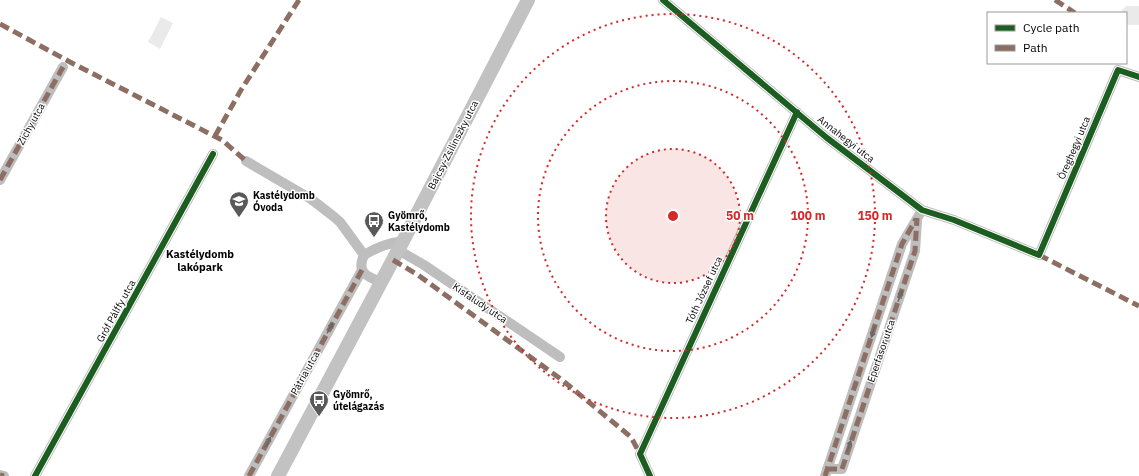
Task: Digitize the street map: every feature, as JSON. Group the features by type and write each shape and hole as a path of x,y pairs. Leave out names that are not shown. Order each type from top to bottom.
{"main road":[{"name":"Bajcsy-Zsilinszky utca","path":"278,476 528,0"}],"street":[{"name":"Annahegyi utca","path":"663,0 920,214 954,220 1040,255"},
{"name":"Zichy utca","path":"0,180 63,68"},
{"name":"Öreghegyi utca","path":"1040,255 1118,70 1139,77"},
{"name":"Tóth József utca","path":"650,476 640,454 797,112"},
{"name":"Gróf Pálffy utca","path":"35,476 213,154"},
{"path":"246,161 311,199 333,216 340,222 364,255"},
{"name":"Eperfasor utca","path":"826,473 842,469 915,251 920,214"},
{"name":"Eperfasor utca","path":"826,473 902,244 920,214"},
{"path":"379,285 367,277 362,270 361,263 364,255 388,243 400,246"},
{"name":"Kisfaludy utca","path":"400,246 424,265 560,357"},
{"name":"Pátria utca","path":"249,476 362,270"},
{"path":"0,475 4,476"}],"shaded area":[{"path":"1126,6 1139,6 1139,25 1127,25 1127,12 1121,12"},
{"path":"161,17 173,23 160,49 148,42"}],"marked path":[{"path":"215,136 241,90 299,0"},
{"path":"1055,0 1073,12"},
{"path":"0,24 70,62 222,140 246,161"},
{"path":"0,180 63,67"},
{"path":"827,469 842,469 915,251 917,218"},
{"path":"825,476 902,244 916,219"},
{"path":"1039,255 1139,306"},
{"path":"393,260 418,275 562,380 631,437 640,454"},
{"path":"249,476 362,270"},
{"path":"0,475 4,476"}],"cycle path":[{"path":"663,0 827,138 922,210 954,220 1039,255 1118,70 1139,77"},
{"path":"650,476 640,454 797,112"},
{"path":"35,476 213,154"}],"place":[{"name":"Kastélydomb Óvoda","path":"239,218"},
{"name":"Gyömrő, Kastélydomb","path":"374,238"},
{"name":"Gyömrő, útelágazás","path":"319,417"}],"district":[{"name":"Kastélydomb lakópark","path":"200,260"}]}
